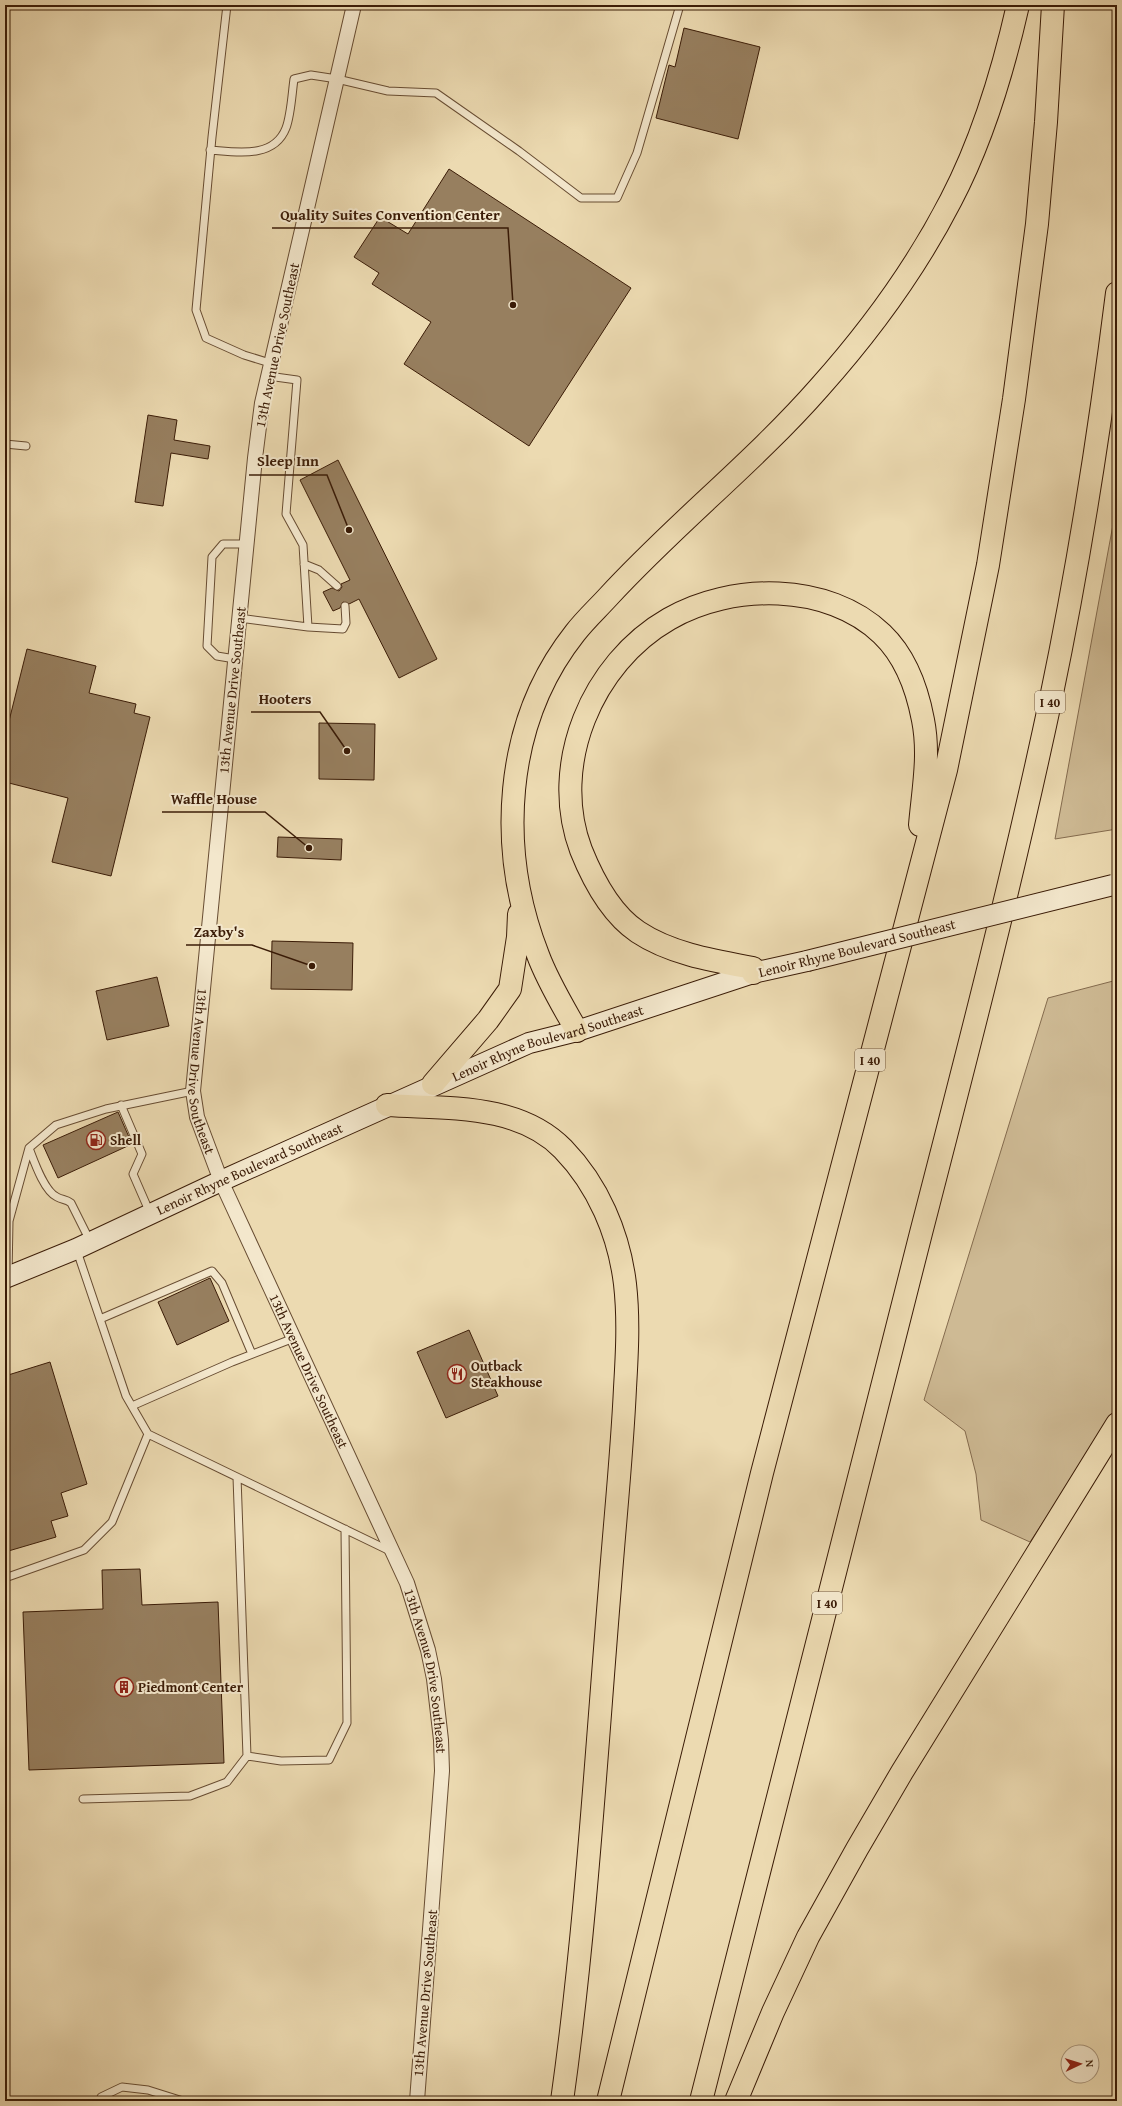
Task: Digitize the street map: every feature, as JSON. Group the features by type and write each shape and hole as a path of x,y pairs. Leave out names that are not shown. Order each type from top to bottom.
{"highway":[{"path":"433,1084 488,1020 510,989 518,937 517,881 512,820 516,770 528,721 548,675 576,632 620,584 667,537 785,425 837,367 882,311 922,252 952,198 968,163 997,86 1018,5"},
{"name":"I 40","path":"608,2101 766,1458 913,901 946,770 968,668 988,565 1014,399 1037,224 1046,122 1053,5"},
{"name":"I 40","path":"701,2101 946,1138 1040,750 1073,586 1094,465 1117,293"},
{"path":"753,973 752,968 708,960 666,945 639,933 626,922 605,897 589,869 577,839 572,807 571,778 574,751 586,713 598,689 623,656 644,636 680,613 706,602 746,594 781,593 804,596 838,606 857,615 881,633 894,648 909,673 917,694 924,720 927,747 926,786 913,901"},
{"path":"517,881 526,921 537,954 551,986 577,1031"},
{"path":"387,1105 493,1113 519,1120 549,1136 564,1150 584,1176 596,1195 607,1215 621,1258 625,1284 628,1328 624,1406 589,1841 562,2101"},
{"path":"736,2101 773,2012 808,1937 857,1849 902,1772 1117,1424"}],"main road":[{"name":"Lenoir Rhyne Boulevard Southeast","path":"6,1277 84,1245 433,1084 529,1043 577,1031 753,973 1115,885"}],"street":[{"name":"13th Avenue Drive Southeast","path":"354,5 269,369 255,458 193,1091 197,1117 221,1181 392,1552 416,1609 428,1650 434,1679 442,1740 441,1802 417,2101"}],"lane":[{"path":"227,5 210,150 196,310 206,338 244,355 269,369 297,380 286,514 302,545 308,627"},
{"path":"210,150 251,153 274,145 286,128 294,80 311,75 337,79 388,92 436,92 519,151 581,198 618,198 637,153 680,5"},
{"path":"5,444 26,446"},
{"path":"235,659 217,656 208,646 212,557 223,544 247,544"},
{"path":"304,564 319,570 336,586"},
{"path":"239,618 308,627 342,629 346,623 345,606"},
{"path":"6,1277 9,1221 29,1148 56,1124 121,1105 193,1091"},
{"path":"121,1105 142,1154 133,1174 150,1214"},
{"path":"29,1148 45,1185 56,1197 66,1199 71,1203 84,1245 100,1318 126,1396 148,1434 392,1552"},
{"path":"100,1318 212,1271 222,1283 252,1354"},
{"path":"132,1406 252,1354 294,1338"},
{"path":"5,1578 84,1550 112,1522 148,1434"},
{"path":"83,1799 190,1796 227,1782 247,1756 237,1477"},
{"path":"247,1756 281,1761 329,1760 348,1724 345,1529"},
{"path":"100,2101 101,2097 122,2087 148,2090 183,2101"}],"shaded area":[{"path":"1117,503 1117,829 1055,839"},
{"path":"1117,980 1117,1410 1030,1542 981,1520 976,1474 965,1431 924,1400 1048,998"}],"building":[{"path":"684,28 760,47 738,139 656,118 669,65 675,67"},
{"path":"449,169 631,288 529,446 404,364 431,322 372,284 379,273 354,257 380,217 408,234"},
{"path":"148,415 177,420 174,440 210,446 208,459 171,453 163,506 135,502"},
{"path":"338,460 437,659 399,678 359,599 349,604 343,602 340,608 333,611 323,592 332,588 339,591 342,587 341,584 350,580 300,480"},
{"path":"27,649 96,666 89,693 136,704 134,713 150,717 111,876 52,862 68,798 5,782 5,737"},
{"path":"319,723 375,724 374,780 319,779"},
{"path":"278,837 342,839 341,860 277,857"},
{"path":"272,941 353,943 352,990 271,989"},
{"path":"157,977 169,1026 107,1040 96,991"},
{"path":"118,1112 132,1144 58,1178 43,1145"},
{"path":"210,1278 229,1321 177,1345 158,1302"},
{"name":"Outback Steakhouse","path":"469,1330 498,1396 446,1418 417,1352"},
{"path":"50,1362 87,1484 61,1493 68,1516 51,1521 56,1537 5,1552 5,1376"},
{"name":"Piedmont Center","path":"140,1569 142,1605 218,1602 224,1763 29,1770 23,1612 103,1609 102,1570"}],"place":[{"name":"Quality Suites Convention Center","path":"513,305"},
{"name":"Sleep Inn","path":"349,530"},
{"name":"Hooters","path":"347,751"},
{"name":"Waffle House","path":"309,848"},
{"name":"Zaxby's","path":"312,966"},
{"name":"Shell","path":"96,1140"},
{"name":"Outback Steakhouse","path":"457,1374"},
{"name":"Piedmont Center","path":"124,1687"}]}
